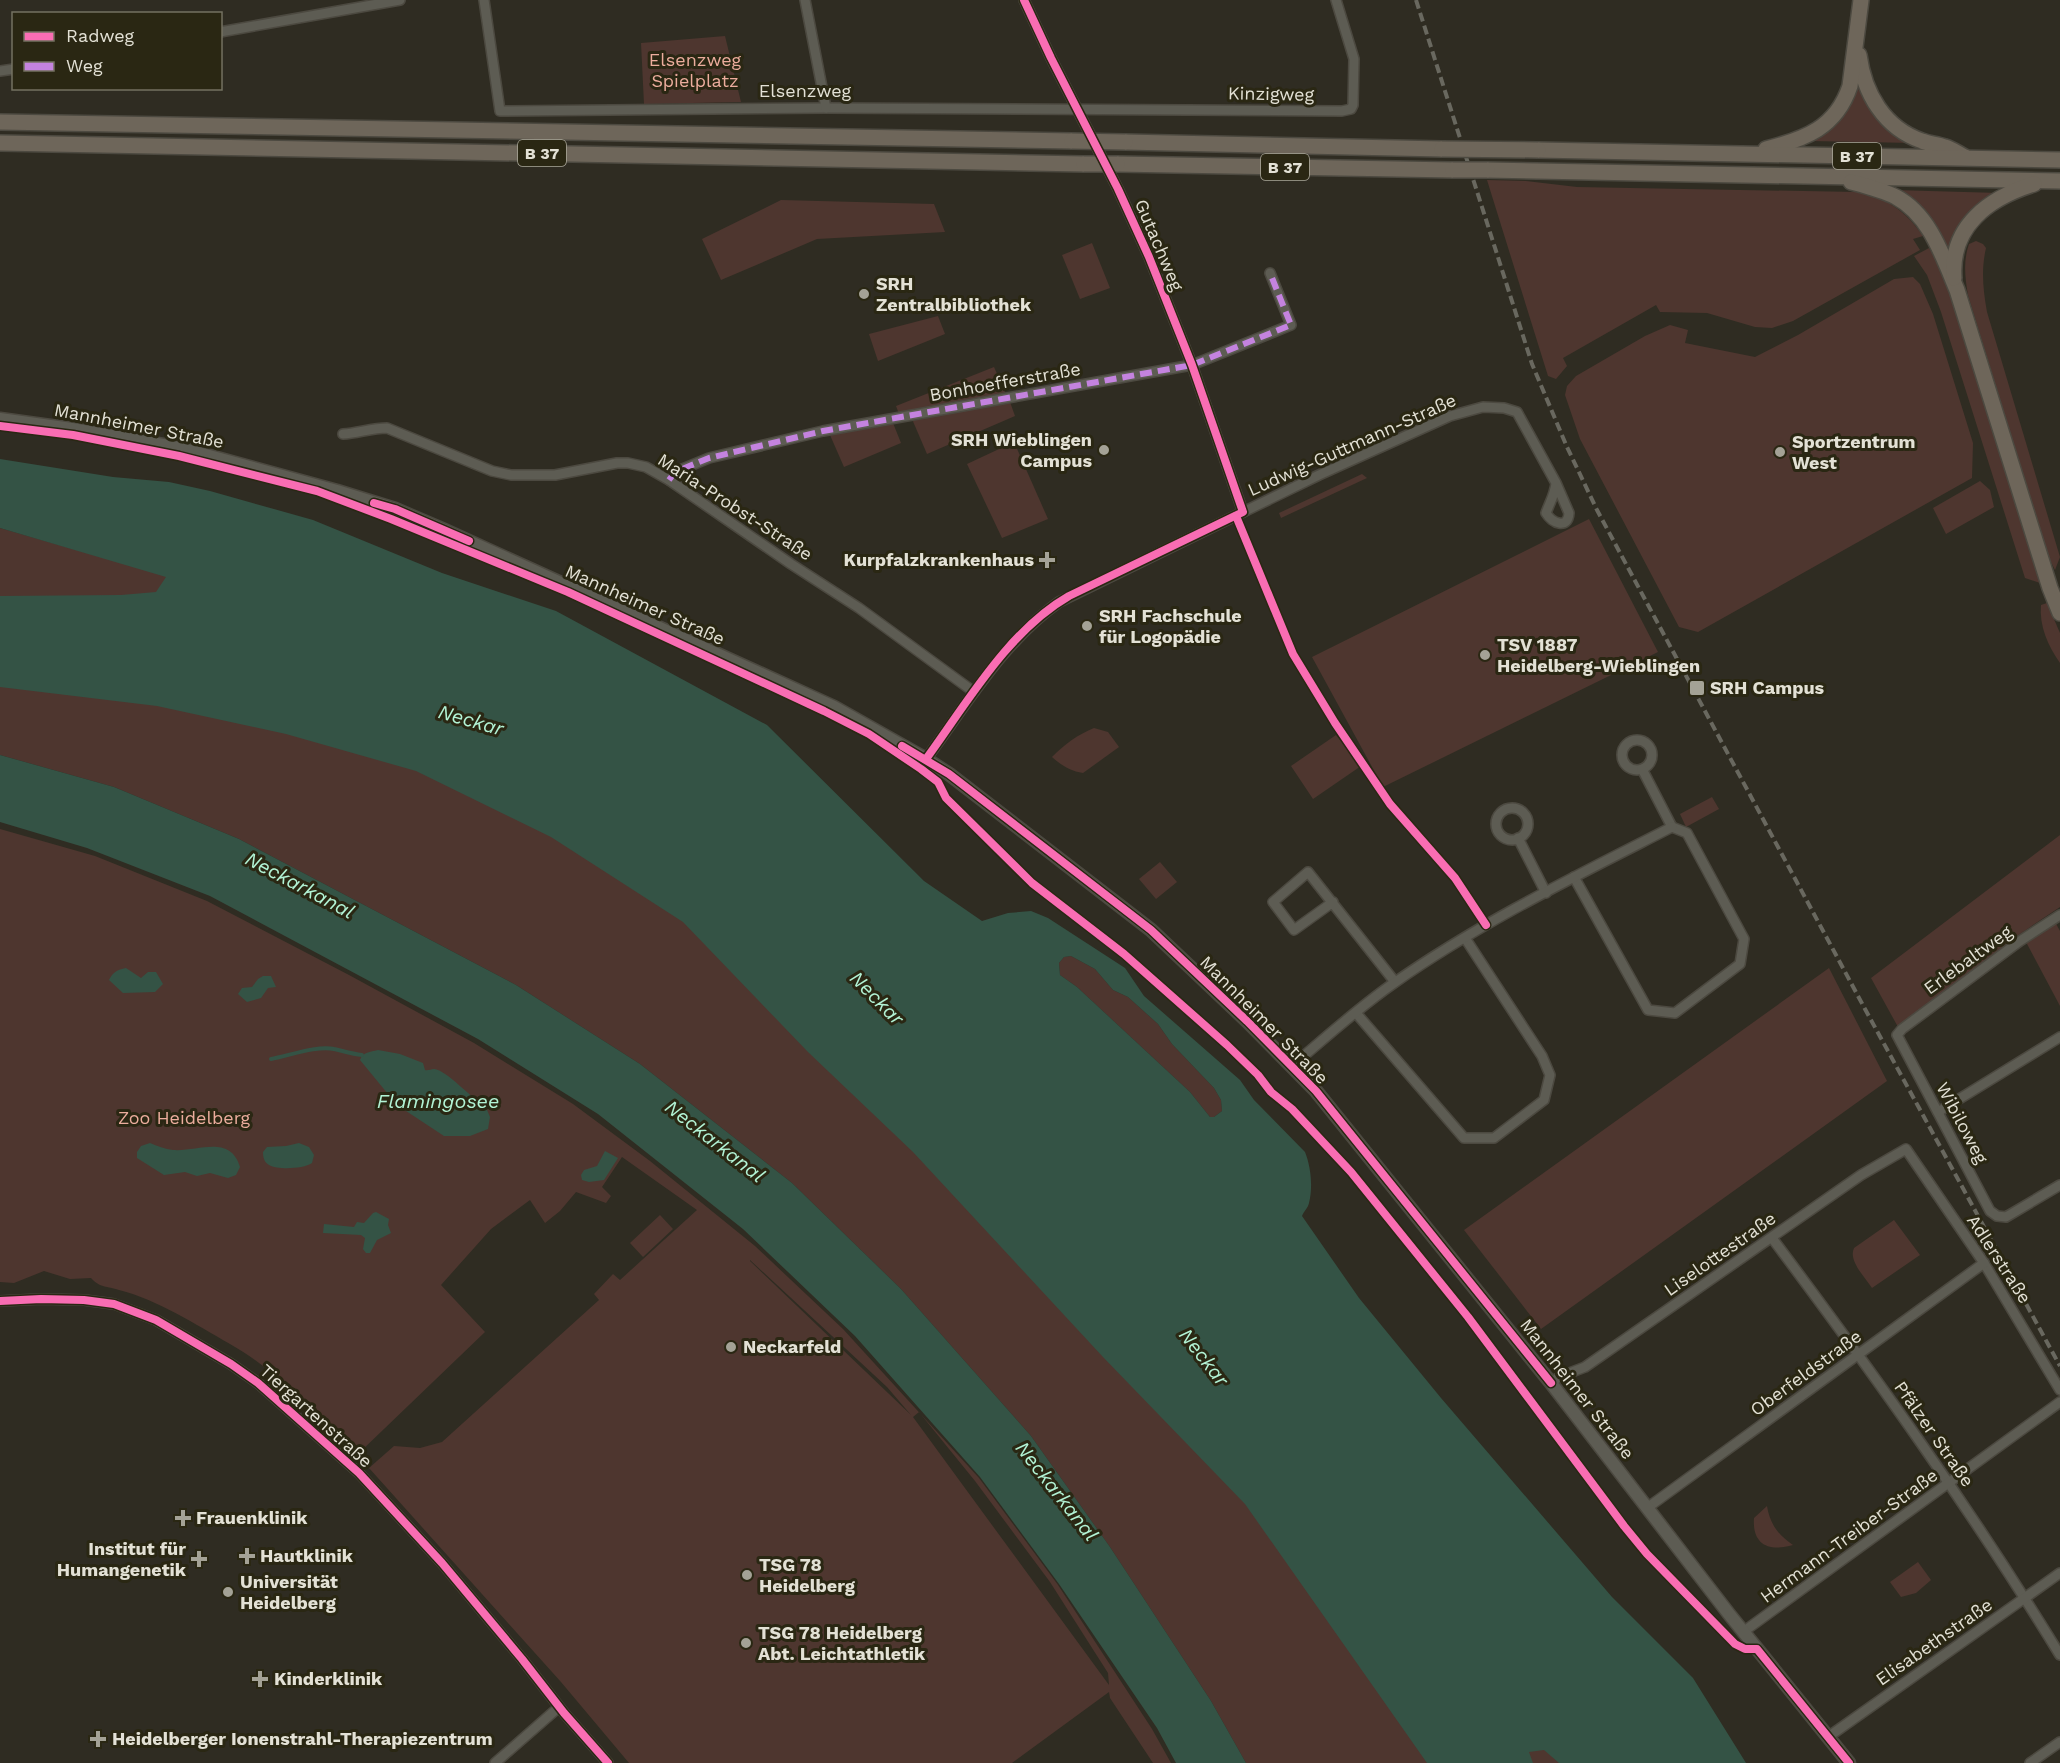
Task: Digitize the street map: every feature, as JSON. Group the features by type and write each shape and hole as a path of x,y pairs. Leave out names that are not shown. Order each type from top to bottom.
{"highway":[{"path":"1861,0 1857,38 1862,73 1874,102 1885,116 1906,133 1922,141 1947,147 1968,159"},
{"name":"B 37","path":"1745,154 1806,138 1821,129 1846,99 1857,38"},
{"name":"B 37","path":"0,122 2060,160"},
{"name":"B 37","path":"0,142 2058,181"},
{"path":"1834,177 1888,194 1907,205 1925,224 1941,252 1957,290"},
{"path":"2058,181 2037,183 2019,189 1985,206 1973,219 1964,234 1957,250 1954,276 2060,614"}],"street":[{"path":"222,32 400,0"},
{"name":"Elsenzweg","path":"484,0 500,111 826,108 1078,109"},
{"path":"805,0 826,108"},
{"name":"Gutachweg","path":"1024,0 1118,189 1149,257 1192,365 1243,512"},
{"name":"Kinzigweg","path":"1078,109 1347,111 1353,105 1354,59 1336,0"},
{"name":"Bonhoefferstraße","path":"669,480 675,472 709,458 823,431 1192,365 1291,326 1270,273"},
{"name":"Ludwig-Guttmann-Straße","path":"926,759 974,692 1026,628 1059,602 1243,512 1440,420 1483,407 1504,408 1517,412 1556,483"},
{"name":"Mannheimer Straße","path":"0,419 180,448 395,509 834,707 926,759 1007,818 1151,930 1247,1021 1316,1091 1551,1383 1743,1632 1849,1763"},
{"name":"Maria-Probst-Straße","path":"343,434 371,428 387,428 492,471 511,475 555,475 604,465 628,463 646,467 669,480 859,608 974,692"},
{"path":"1574,877 1648,1010 1675,1013 1740,964 1744,939 1687,832 1672,826 1642,770"},
{"path":"1292,1066 1395,982 1465,938 1672,826"},
{"path":"1518,838 1546,893"},
{"path":"1333,902 1294,930 1273,902 1308,872 1333,902 1395,982"},
{"name":"Erlebaltweg","path":"1897,1035 1987,966 2060,915"},
{"path":"1356,1013 1464,1138 1494,1138 1544,1100 1550,1075 1542,1056 1465,938"},
{"name":"Wibiloweg","path":"1897,1035 1990,1211 1997,1216 2006,1217 2060,1185"},
{"path":"1938,1112 2060,1037"},
{"name":"Liselottestraße","path":"1551,1383 1559,1377 1585,1367 1861,1175 1906,1149"},
{"name":"Adlerstraße","path":"1906,1149 1984,1263 2060,1390"},
{"name":"Pfälzer Straße","path":"1772,1238 1859,1354 1985,1535 2060,1655"},
{"name":"Oberfeldstraße","path":"1647,1508 1984,1263"},
{"name":"Tiergartenstraße","path":"0,1301 84,1300 114,1304 156,1320 250,1377 364,1478 442,1563 559,1707 608,1763"},
{"name":"Hermann-Treiber-Straße","path":"1743,1632 2060,1402"},
{"name":"Elisabethstraße","path":"1827,1737 2060,1573"},
{"path":"495,1763 559,1707"},
{"path":"2030,1763 2060,1742"}],"green space":[{"name":"Elsenzweg Spielplatz","path":"725,36 741,102 644,104 641,43"},
{"path":"1858,83 1914,143 1811,141 1828,129 1846,110"},
{"path":"1487,180 1526,181 1577,187 1857,192 1878,198 1895,207 1910,219 1923,236 1913,239 1920,250 1793,321 1772,328 1755,327 1707,313 1660,312 1656,305 1563,358 1567,366 1556,379 1548,376"},
{"path":"1894,190 2000,193 1951,263"},
{"path":"781,200 934,204 945,232 817,239 721,280 702,239"},
{"path":"1976,241 1986,248 1983,280 1987,312 2060,557 2055,570 2048,556 1968,295 1965,263 1969,244"},
{"path":"1092,243 1110,288 1080,299 1062,255"},
{"path":"1929,248 1937,261 1949,292 2040,583 2025,578 1941,312 1927,275 1914,256"},
{"name":"Sportzentrum West","path":"1913,277 1920,284 1933,314 1973,443 1972,478 1698,632 1679,627 1580,439 1565,395 1567,386 1576,376 1645,336 1670,325 1688,330 1685,343 1755,357 1798,335 1894,279"},
{"path":"938,316 945,334 878,361 869,334"},
{"path":"994,367 1006,394 899,414 896,406"},
{"path":"1010,402 1015,416 927,454 912,419"},
{"path":"893,423 901,443 844,467 830,435"},
{"path":"1014,442 1048,519 1002,538 967,464"},
{"path":"1362,474 1367,478 1281,518 1279,513"},
{"path":"1980,481 1990,490 1994,507 1946,534 1933,508"},
{"name":"TSV 1887 Heidelberg-Wieblingen","path":"1589,519 1658,652 1383,787 1312,657"},
{"path":"0,528 167,576 546,739 1561,1763 1246,1763 1211,1701 1110,1547 1031,1436 901,1289 792,1183 640,1064 516,985 239,839 114,787 0,755"},
{"path":"2047,603 2060,633 2060,663 2048,643 2043,628 2041,605"},
{"path":"1094,728 1108,732 1119,747 1083,773 1066,767 1052,757 1072,740"},
{"path":"1336,735 1361,766 1313,799 1291,766"},
{"path":"1712,797 1719,809 1686,827 1680,814"},
{"name":"Zoo Heidelberg","path":"0,829 95,856 207,901 474,1043 573,1104 650,1161 755,1246 843,1329 919,1412 913,1417 1109,1685 1108,1673 1050,1582 975,1481 921,1414 979,1478 1058,1585 1152,1729 1171,1763 1153,1763 1110,1698 1109,1692 1012,1763 629,1763 561,1682 369,1468 394,1446 420,1448 442,1442 599,1300 594,1294 613,1274 620,1280 697,1210 622,1157 602,1187 611,1196 606,1203 576,1192 560,1211 545,1223 530,1200 491,1229 441,1285 485,1332 359,1453 298,1394 265,1367 230,1344 162,1306 134,1294 101,1285 91,1278 70,1279 44,1271 14,1283 0,1282","holes":["750,1261 887,1387 911,1415"]},
{"path":"2060,835 2060,907 2014,938 1898,1027 1871,978"},
{"path":"1160,862 1177,882 1156,899 1139,879"},
{"path":"2055,922 2060,931 2060,1006 2026,942"},
{"path":"1071,956 1095,969 1113,990 1128,997 1158,1024 1172,1044 1214,1088 1221,1100 1222,1111 1210,1117 1190,1092 1077,987 1060,975 1059,963 1064,957"},
{"path":"1829,968 1887,1081 1541,1329 1464,1230"},
{"path":"660,1215 673,1229 643,1257 630,1243"},
{"path":"1894,1220 1920,1255 1872,1288 1855,1263 1854,1248"},
{"path":"1767,1506 1776,1528 1793,1545 1776,1548 1759,1540 1754,1527 1754,1518"},
{"path":"1918,1562 1931,1580 1916,1593 1901,1597 1890,1582"}],"water":[{"name":"Neckar","path":"0,459 113,477 169,482 313,520 442,573 556,611 767,725 924,881 982,921 1008,913 1031,911 1048,918 1125,968 1144,996 1240,1080 1254,1100 1305,1152 1310,1171 1311,1190 1308,1205 1302,1216 1359,1298 1441,1398 1612,1597 1693,1678 1746,1763 1559,1763 1544,1750 1529,1752 1533,1763 1427,1763 1245,1504 1103,1357 913,1152 808,1052 683,922 551,837 416,771 286,734 157,706 0,687 0,596 121,595 156,592 166,577 0,528","holes":["1071,956 1095,969 1113,990 1128,997 1158,1024 1172,1044 1214,1088 1221,1100 1222,1111 1210,1117 1190,1092 1077,987 1060,975 1059,963 1064,957"]},
{"name":"Neckarkanal","path":"0,755 114,787 239,839 516,985 640,1064 792,1183 901,1289 1031,1436 1110,1547 1211,1701 1246,1763 1176,1763 1157,1728 1059,1584 980,1477 855,1336 743,1229 598,1114 478,1039 210,896 87,848 0,822"},
{"path":"126,968 141,978 148,972 156,972 163,984 155,992 123,993 109,980 116,972"},
{"path":"263,976 271,976 276,987 268,988 261,998 247,1002 238,994 242,988 252,987"},
{"name":"Flamingosee","path":"378,1050 400,1054 423,1063 425,1070 434,1069 445,1074 485,1105 490,1117 488,1129 470,1136 444,1136 397,1105 360,1060 365,1054"},
{"path":"150,1143 173,1150 221,1148 229,1151 235,1157 240,1167 236,1175 228,1178 210,1173 197,1176 185,1172 164,1175 137,1158 137,1152 141,1146"},
{"path":"299,1143 309,1147 314,1155 312,1163 303,1167 284,1168 273,1167 265,1161 263,1152 267,1147"},
{"path":"605,1151 618,1158 604,1180 589,1182 582,1180 581,1175 584,1170 597,1166"},
{"path":"376,1212 389,1219 388,1225 391,1233 377,1240 370,1253 366,1253 363,1249 365,1238 361,1235 323,1233 324,1224 354,1227 357,1222 364,1223"}],"waterway":[{"path":"271,1059 320,1048 362,1055"}],"railway":[{"path":"1416,0 1532,364 1567,447 1597,510 2060,1366"}],"marked path":[{"path":"669,480 675,472 709,458 823,431 1192,365 1291,325 1270,273"}],"cycle path":[{"path":"926,759 990,670 1027,628 1047,611 1069,596 1243,512 1192,365 1149,257 1118,189 1024,0"},
{"path":"0,426 73,435 179,456 317,491 568,592 824,711 869,734 921,769 938,782 946,798 1032,883 1124,954 1227,1045 1351,1172 1468,1317 1647,1554 1735,1644 1745,1649 1757,1649 1849,1763"},
{"path":"374,503 395,509 469,541"},
{"path":"1236,516 1293,654 1335,723 1390,804 1455,878 1486,925"},
{"path":"902,746 949,774 1151,930 1247,1021 1316,1091 1551,1383"},
{"path":"0,1301 84,1300 114,1304 156,1320 231,1364 258,1383 359,1473 442,1563 564,1713 608,1763"}],"place":[{"name":"SRH Zentralbibliothek","path":"864,294"},
{"name":"SRH Wieblingen Campus","path":"1104,450"},
{"name":"Sportzentrum West","path":"1780,452"},
{"name":"Kurpfalzkrankenhaus","path":"1047,560"},
{"name":"SRH Fachschule für Logopädie","path":"1087,626"},
{"name":"TSV 1887 Heidelberg-Wieblingen","path":"1485,655"},
{"name":"SRH Campus","path":"1697,688"},
{"name":"Neckarfeld","path":"731,1347"},
{"name":"Frauenklinik","path":"183,1518"},
{"name":"Hautklinik","path":"247,1556"},
{"name":"Institut für Humangenetik","path":"199,1559"},
{"name":"TSG 78 Heidelberg","path":"747,1575"},
{"name":"Universität Heidelberg","path":"228,1592"},
{"name":"TSG 78 Heidelberg Abt. Leichtathletik","path":"746,1643"},
{"name":"Kinderklinik","path":"260,1679"},
{"name":"Heidelberger Ionenstrahl-Therapiezentrum","path":"98,1739"}]}
